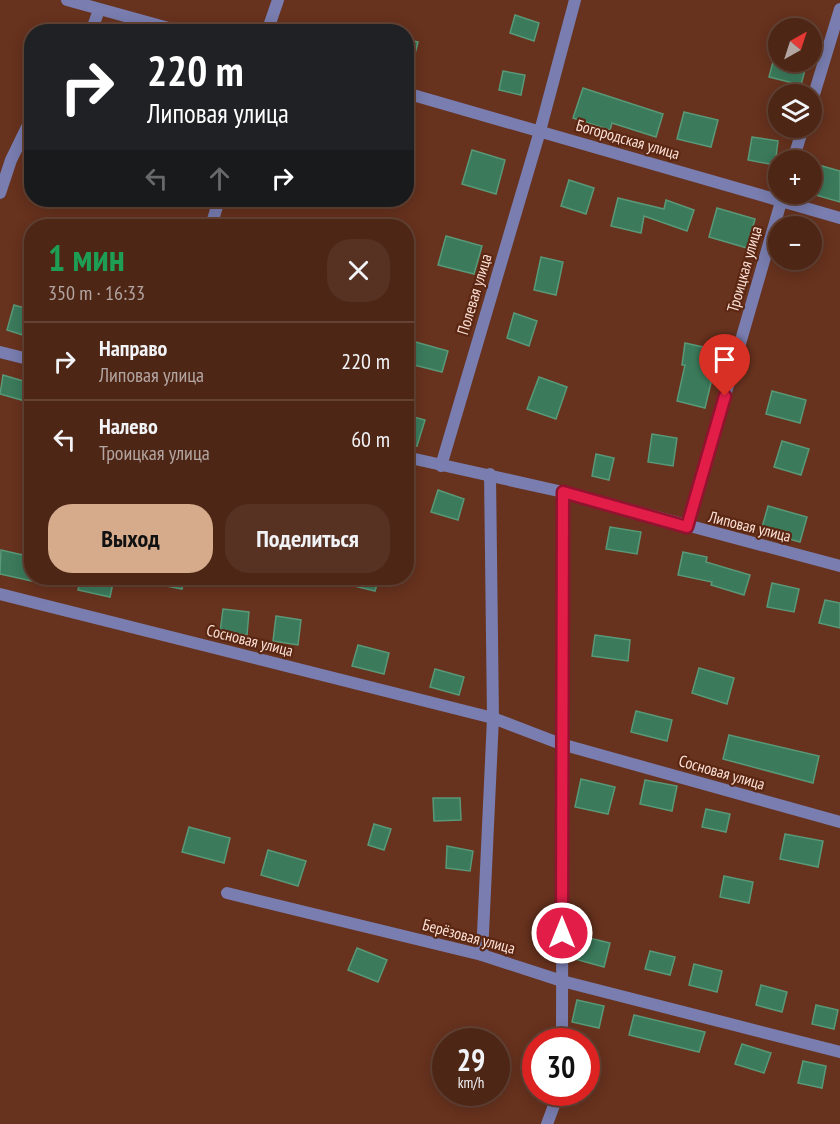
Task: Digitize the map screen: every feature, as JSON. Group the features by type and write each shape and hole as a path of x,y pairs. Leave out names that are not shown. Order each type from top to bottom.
{"street":[{"path":"66,0 152,24"},
{"path":"270,24 278,0"},
{"path":"540,131 575,0"},
{"path":"817,84 840,9"},
{"path":"94,24 99,10"},
{"name":"Богородская улица","path":"414,95 768,193"},
{"name":"Полевая улица","path":"441,466 540,131"},
{"path":"0,193 11,160 24,133"},
{"name":"Троицкая улица","path":"687,527 780,204"},
{"name":"Богородская улица","path":"801,204 840,218"},
{"path":"0,352 24,358"},
{"name":"Липовая улица","path":"414,459 490,474 563,492 687,527 840,566"},
{"path":"482,955 493,718 490,474"},
{"path":"562,1028 563,492"},
{"name":"Сосновая улица","path":"0,594 493,718 561,744 840,822"},
{"name":"Берёзовая улица","path":"227,893 482,955 562,981 840,1052"},
{"path":"547,1124 554,1106"}],"building":[{"path":"515,15 539,23 534,41 510,33"},
{"path":"414,41 418,42 414,58"},
{"path":"503,71 525,75 521,95 499,90"},
{"path":"770,72 804,72 801,84 769,77"},
{"path":"583,88 663,114 656,137 612,123 610,130 573,118"},
{"path":"684,112 718,120 711,147 677,139"},
{"path":"752,137 778,141 777,150 768,150 768,164 748,160"},
{"path":"472,150 505,160 496,194 462,184"},
{"path":"822,166 840,171 840,202 822,197"},
{"path":"569,180 594,188 586,214 561,206"},
{"path":"618,198 664,209 666,200 694,210 687,231 644,216 641,233 611,226"},
{"path":"717,208 755,219 747,248 709,237"},
{"path":"446,236 482,246 474,274 438,265"},
{"path":"541,257 563,262 556,295 534,290"},
{"path":"14,305 24,308 24,335 7,330"},
{"path":"514,313 537,321 529,346 507,338"},
{"path":"414,342 448,351 442,372 414,365"},
{"path":"685,343 722,351 718,371 714,370 705,408 677,401 685,365 682,365"},
{"path":"3,375 24,381 24,401 0,394"},
{"path":"539,377 567,387 556,419 527,409"},
{"path":"772,391 806,400 800,423 766,414"},
{"path":"414,417 425,420 417,446 414,445"},
{"path":"652,434 677,438 673,466 648,462"},
{"path":"782,441 809,449 801,475 774,467"},
{"path":"596,454 614,458 609,480 592,476"},
{"path":"438,490 464,499 458,520 431,512"},
{"path":"768,506 807,517 800,542 761,531"},
{"path":"610,527 641,532 637,554 606,549"},
{"path":"1,550 24,555 24,579 0,574"},
{"path":"683,552 707,557 706,562 750,575 744,595 711,585 712,582 678,575"},
{"path":"772,583 799,589 794,612 767,607"},
{"path":"79,585 113,585 110,597 78,590"},
{"path":"161,585 183,585 182,589"},
{"path":"350,585 377,585 375,591"},
{"path":"825,600 840,603 840,628 819,623"},
{"path":"223,609 249,612 247,635 220,632"},
{"path":"276,616 301,620 298,645 273,641"},
{"path":"595,635 630,640 628,661 592,656"},
{"path":"358,645 389,653 384,674 352,666"},
{"path":"699,668 734,678 727,704 692,693"},
{"path":"435,669 464,677 459,695 430,687"},
{"path":"636,711 672,720 667,741 631,732"},
{"path":"729,735 819,756 813,783 723,759"},
{"path":"581,779 615,787 608,814 575,807"},
{"path":"645,780 677,786 672,811 640,804"},
{"path":"433,798 460,798 461,820 434,821"},
{"path":"706,809 730,814 726,832 702,827"},
{"path":"374,824 391,829 384,850 368,845"},
{"path":"189,827 230,838 224,863 182,852"},
{"path":"785,834 823,841 818,867 780,859"},
{"path":"447,846 473,851 470,871 446,868"},
{"path":"268,850 306,861 298,886 261,875"},
{"path":"724,876 753,882 749,903 720,897"},
{"path":"581,936 610,943 604,967 575,959"},
{"path":"357,948 387,960 378,982 348,970"},
{"path":"650,951 675,957 670,975 645,969"},
{"path":"694,964 722,971 717,992 689,985"},
{"path":"761,985 787,992 782,1012 756,1005"},
{"path":"577,1000 604,1006 599,1028 572,1022"},
{"path":"816,1005 838,1010 834,1029 812,1024"},
{"path":"634,1015 705,1032 699,1052 629,1035"},
{"path":"742,1044 771,1053 764,1073 735,1064"},
{"path":"803,1061 826,1066 822,1088 798,1083"}],"route":[{"path":"562,933 563,492 687,527 725,396"}]}
